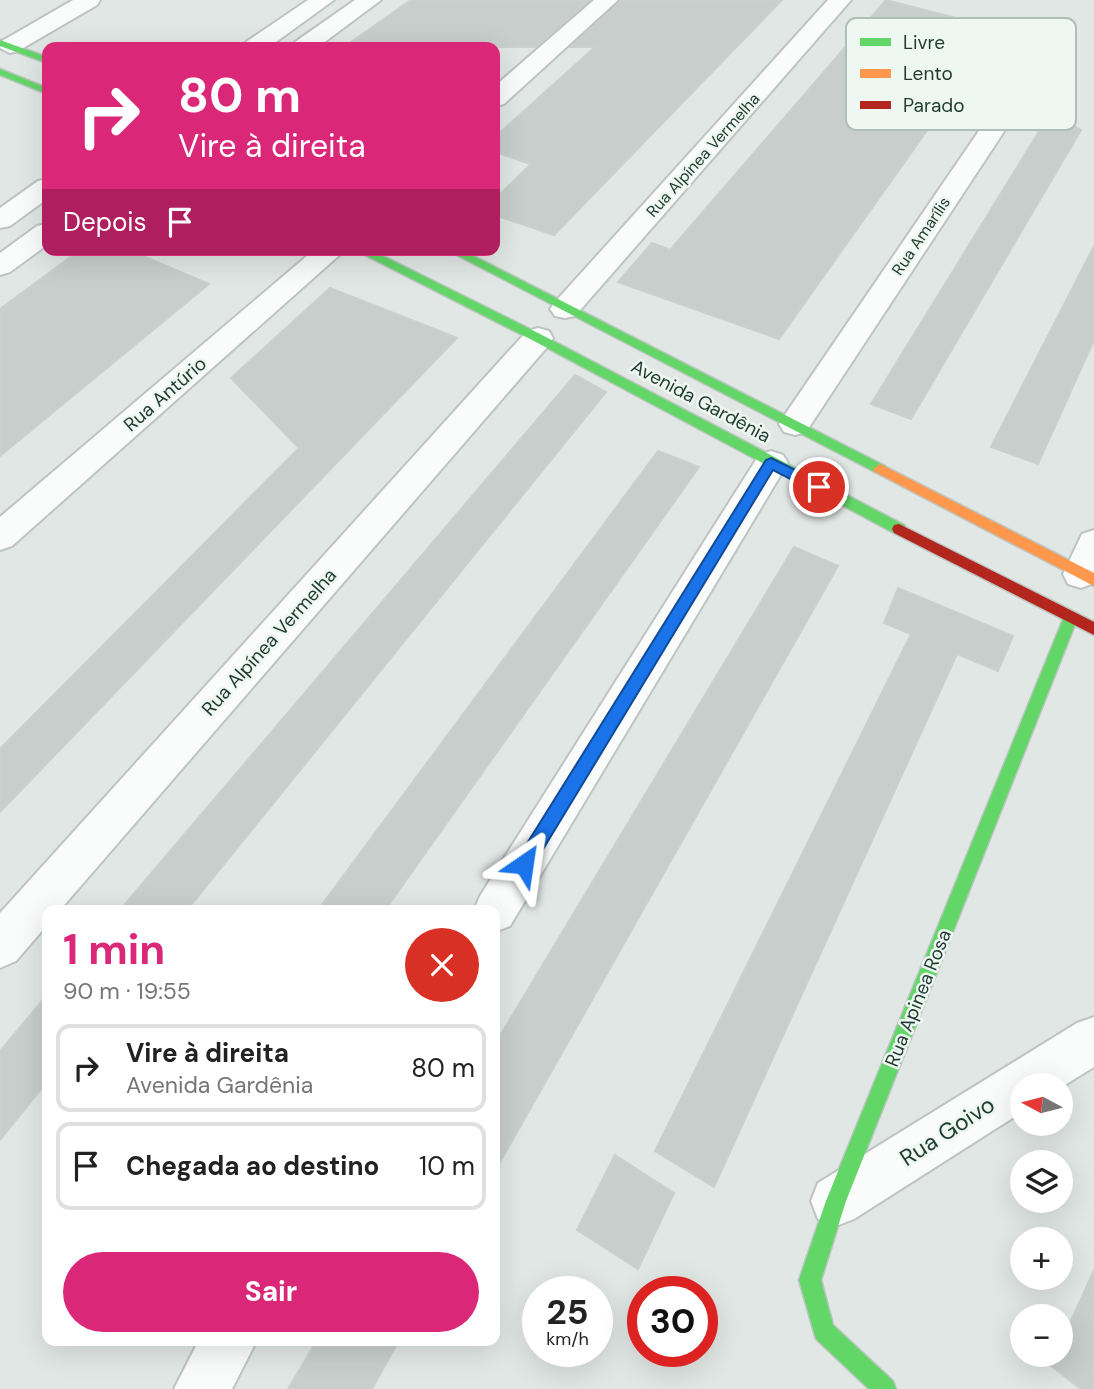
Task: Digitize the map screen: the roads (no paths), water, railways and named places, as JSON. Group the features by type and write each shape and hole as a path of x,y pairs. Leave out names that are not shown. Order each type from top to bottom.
{"street":[{"path":"5,45 89,0"},
{"path":"261,42 323,0"},
{"path":"310,42 370,0"},
{"path":"500,95 607,0"},
{"name":"Rua Alpínea Vermelha","path":"565,309 841,0"},
{"path":"5,45 42,58"},
{"path":"0,72 42,89"},
{"name":"Rua Amarílis","path":"795,424 992,130"},
{"path":"0,220 42,191"},
{"path":"0,266 42,236"},
{"name":"Rua Antúrio","path":"0,537 324,256"},
{"name":"Avenida Gardênia","path":"373,256 538,338 771,463 1094,630"},
{"name":"Avenida Gardênia","path":"464,256 795,424 1090,566"},
{"name":"Rua Alpínea Vermelha","path":"0,946 538,338"},
{"path":"499,905 771,463"},
{"name":"Rua Apinea Rosa","path":"885,1389 863,1371 824,1331 810,1280 836,1201 1071,617"},
{"name":"Rua Goivo","path":"836,1201 1094,1040"},
{"path":"201,1389 226,1346"}]}
